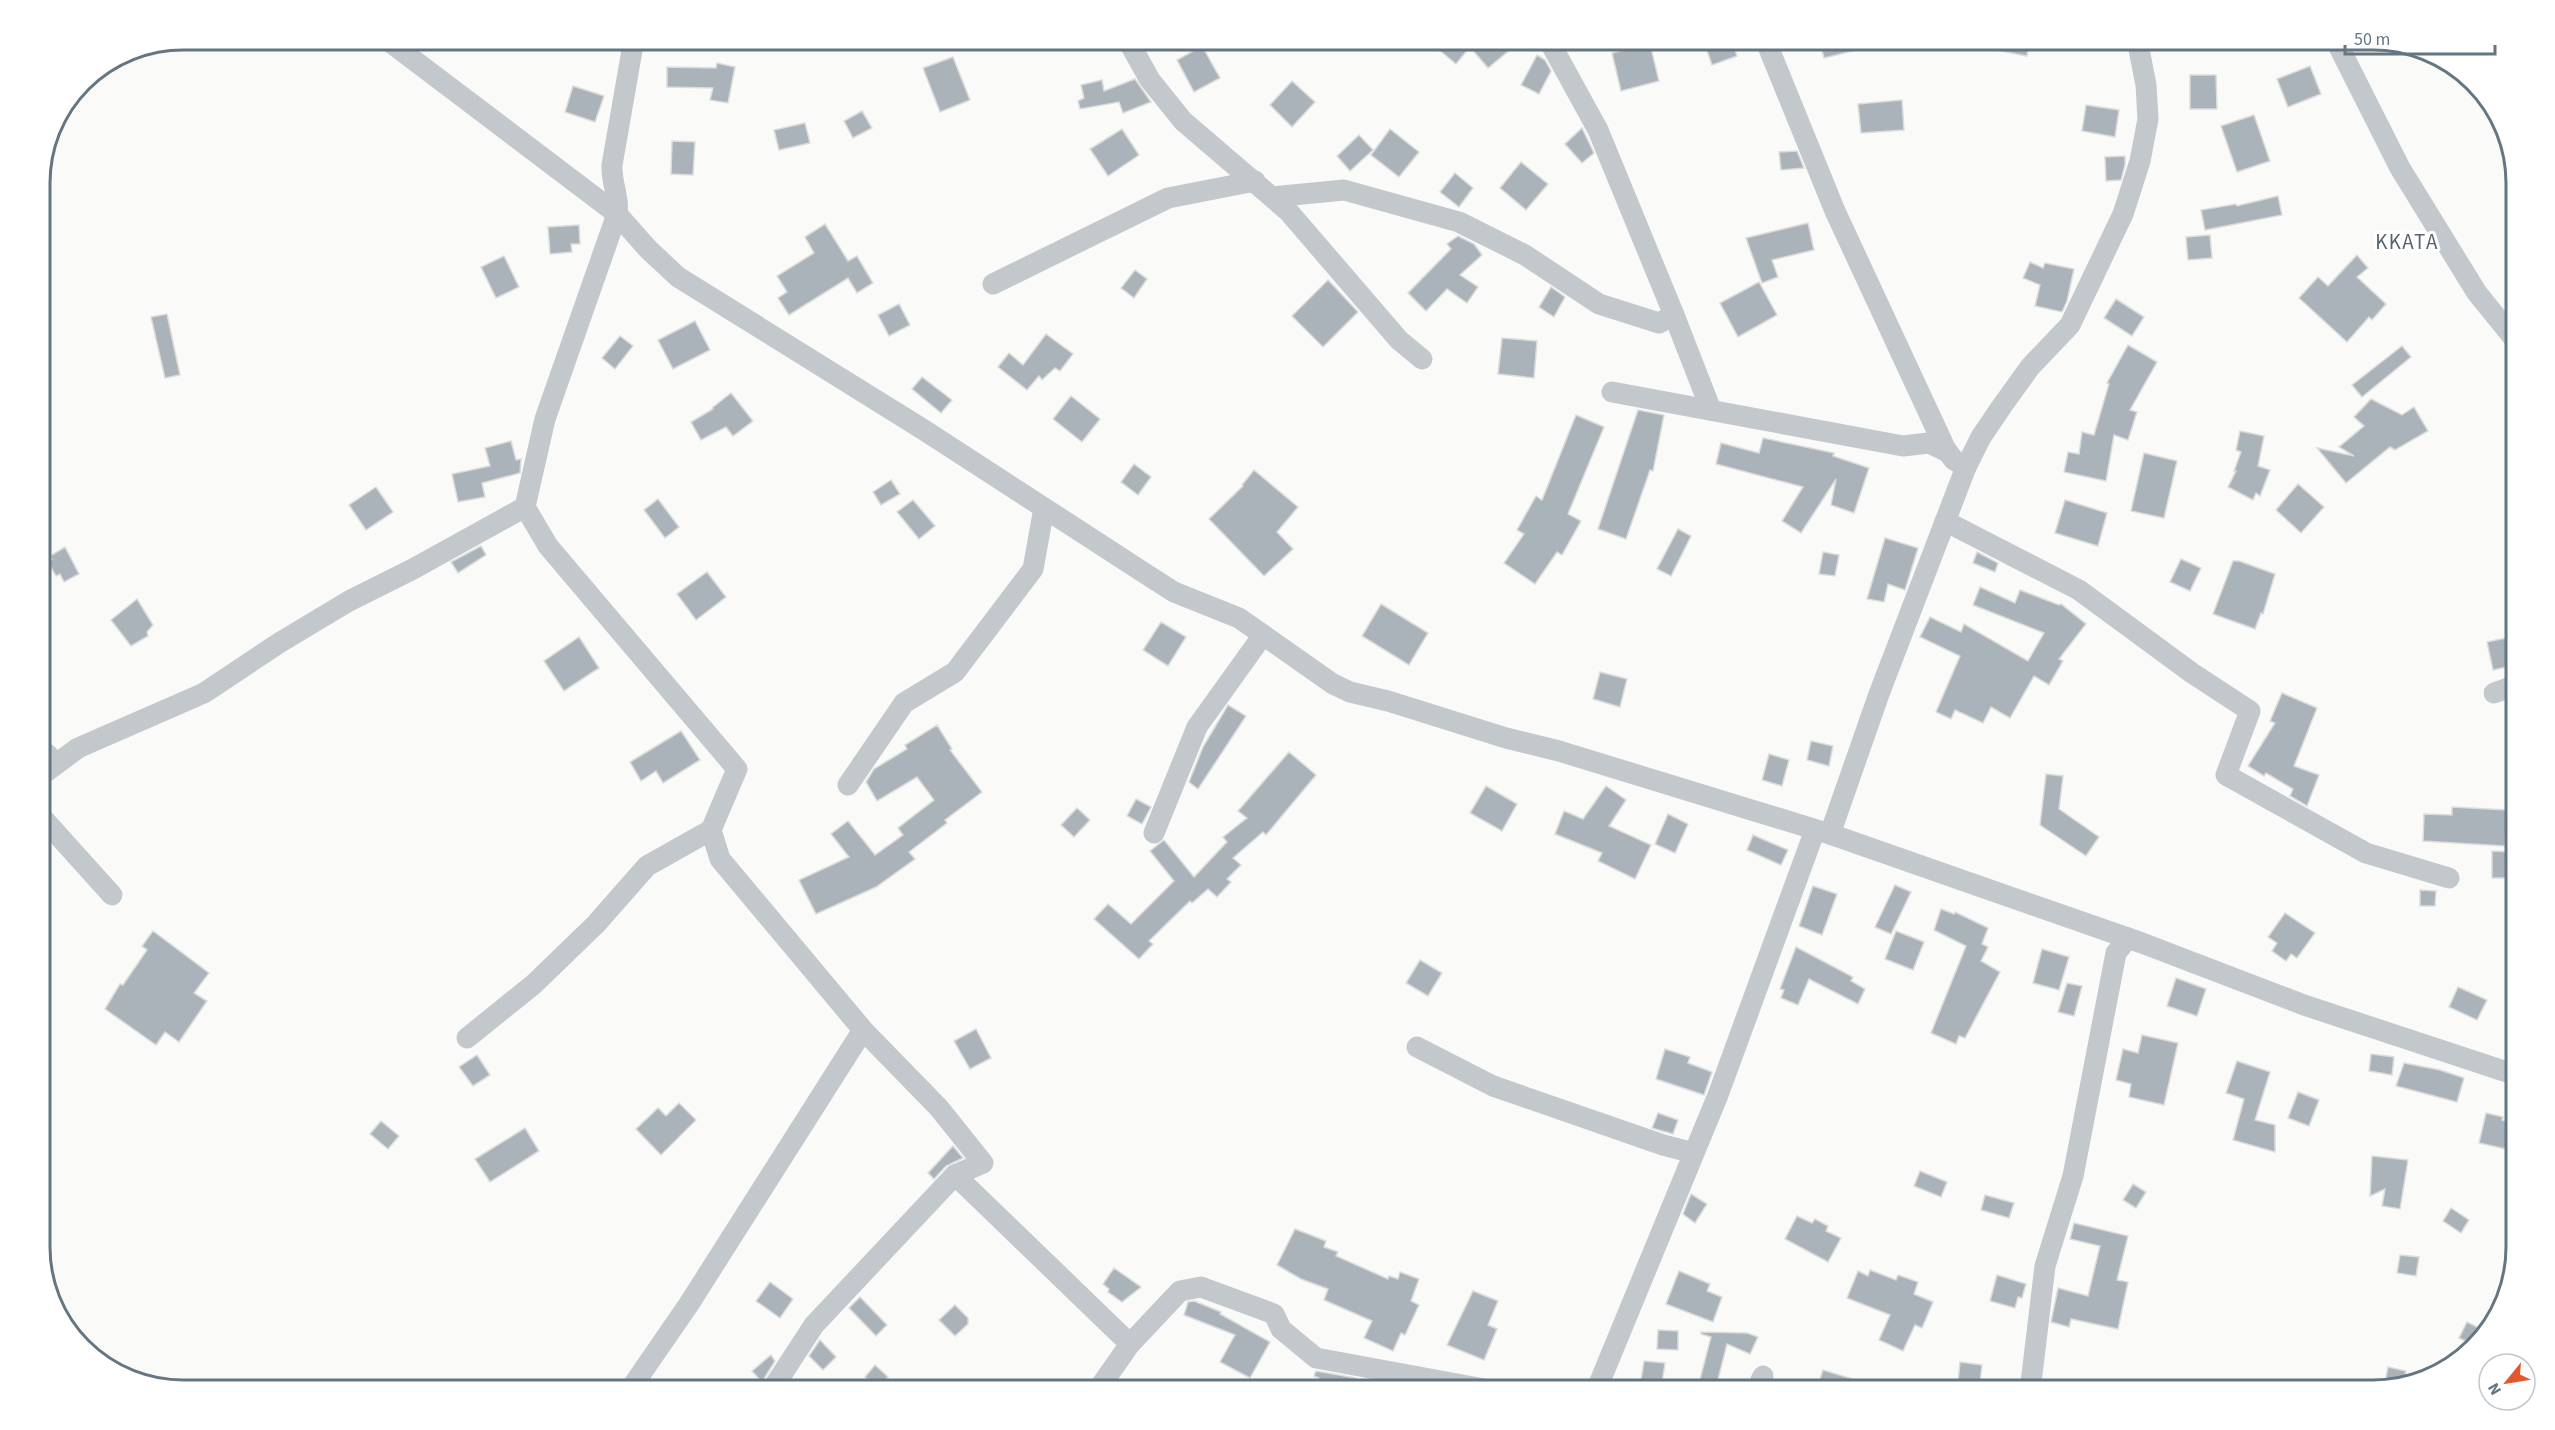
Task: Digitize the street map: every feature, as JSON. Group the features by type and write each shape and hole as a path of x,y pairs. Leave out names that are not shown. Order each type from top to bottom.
{"street":[{"path":"401,50 617,214 648,249 678,277 924,430 1174,592 1239,618 1333,684 1350,692 1388,701 1506,738 1570,754 1823,832 2128,938 2304,1005 2506,1072"},
{"path":"467,1038 534,984 596,924 647,866 711,830 737,769 548,546 525,507 545,418 617,214 619,203 611,180 612,165 632,50"},
{"path":"1133,50 1150,80 1183,121 1288,211 1399,340 1422,359"},
{"path":"1554,50 1598,130 1711,410"},
{"path":"1769,50 1835,211 1948,452 1954,460 1966,467"},
{"path":"1601,1380 1879,694 1966,467 1981,437 2002,406 2030,368 2070,325 2123,214 2140,161 2148,119 2146,85 2139,50"},
{"path":"2341,50 2400,168 2476,293 2505,328"},
{"path":"993,284 1168,198 1255,181"},
{"path":"1272,196 1344,190 1459,222 1525,255 1599,304 1659,323 1674,315"},
{"path":"1612,392 1904,446 1929,443 1948,452"},
{"path":"50,769 78,748 204,693 349,601 413,569 525,507"},
{"path":"848,785 904,703 955,672 1033,569 1044,508"},
{"path":"1945,521 2079,590 2192,673 2250,711 2226,775 2366,853 2449,878"},
{"path":"1154,833 1197,727 1263,635"},
{"path":"2494,693 2505,689"},
{"path":"50,757 57,764"},
{"path":"50,826 112,895"},
{"path":"711,830 720,860 863,1030 939,1108 983,1163 955,1175 814,1325 778,1380"},
{"path":"2031,1380 2045,1266 2073,1176 2116,953 2128,938"},
{"path":"637,1380 689,1304 863,1030"},
{"path":"1417,1047 1493,1086 1663,1145 1694,1153"},
{"path":"955,1175 1130,1344"},
{"path":"1105,1380 1130,1344 1180,1292 1201,1287 1274,1314 1281,1329 1316,1358 1435,1380"}],"building":[{"path":"1195,50 1204,50 1220,78 1194,92 1177,60"},
{"path":"1439,50 1468,50 1456,64"},
{"path":"1473,50 1510,50 1488,68"},
{"path":"1625,50 1651,50 1659,81 1621,91 1612,53"},
{"path":"1707,50 1735,50 1737,56 1712,65"},
{"path":"1822,50 1857,50 1824,58"},
{"path":"1996,50 2028,50 2027,56"},
{"path":"1537,55 1545,60 1551,71 1539,94 1521,85"},
{"path":"953,57 970,100 940,112 923,68"},
{"path":"717,63 735,67 728,103 710,100 713,88 667,87 667,67 716,68"},
{"path":"2310,66 2321,94 2288,107 2277,79"},
{"path":"2190,75 2216,75 2217,109 2190,109"},
{"path":"1135,79 1151,102 1123,113 1119,102 1080,109 1078,101 1084,98 1081,85 1102,80 1104,91"},
{"path":"1292,81 1315,102 1292,127 1270,105"},
{"path":"573,86 604,96 595,122 565,112"},
{"path":"1902,100 1904,130 1861,133 1858,104"},
{"path":"2086,105 2119,110 2115,137 2082,131"},
{"path":"862,111 872,128 853,138 844,121"},
{"path":"2254,115 2270,161 2237,172 2221,126"},
{"path":"805,123 810,143 779,150 774,130"},
{"path":"1582,128 1594,153 1582,163 1565,144"},
{"path":"1122,129 1139,155 1108,176 1090,149"},
{"path":"1390,129 1419,152 1399,177 1371,155"},
{"path":"1359,135 1373,150 1350,171 1337,156"},
{"path":"672,141 695,142 693,175 671,174"},
{"path":"1797,151 1804,168 1781,170 1779,152"},
{"path":"2125,156 2121,180 2106,181 2105,157"},
{"path":"1521,162 1548,184 1526,210 1500,188"},
{"path":"1455,173 1473,188 1459,207 1440,192"},
{"path":"2278,196 2282,215 2205,230 2201,210 2236,204 2237,206"},
{"path":"1808,223 1814,250 1772,260 1778,277 1762,283 1746,238"},
{"path":"825,224 848,261 857,256 873,283 857,293 848,278 789,315 778,298 787,292 777,276 814,253 805,237"},
{"path":"579,225 580,244 571,244 572,252 550,254 548,227"},
{"path":"2210,235 2212,258 2188,260 2186,237"},
{"path":"1458,236 1474,244 1482,255 1460,275 1478,287 1467,303 1447,289 1426,311 1408,293 1451,249 1447,244"},
{"path":"2357,255 2368,268 2357,277 2386,304 2372,320 2369,317 2347,342 2299,298 2318,277 2328,286"},
{"path":"504,256 519,287 496,298 481,267"},
{"path":"2030,262 2043,268 2045,263 2074,269 2067,301 2062,312 2035,306 2040,285 2023,278"},
{"path":"1135,270 1147,279 1134,298 1121,288"},
{"path":"1328,280 1358,312 1323,347 1292,316"},
{"path":"1759,282 1777,315 1738,337 1720,303"},
{"path":"1551,287 1565,297 1554,317 1539,307"},
{"path":"2116,299 2144,317 2132,336 2104,318"},
{"path":"899,304 910,325 889,336 878,315"},
{"path":"167,314 180,375 165,378 151,317"},
{"path":"695,321 710,350 673,369 658,340"},
{"path":"1046,334 1073,354 1060,371 1055,368 1042,380 1039,376 1027,390 998,367 1009,353 1023,365"},
{"path":"620,336 633,346 615,369 602,358"},
{"path":"1502,338 1537,341 1534,378 1498,374"},
{"path":"2128,345 2157,362 2130,410 2137,412 2128,440 2114,435 2106,481 2064,472 2068,452 2079,454 2082,432 2094,435 2109,384 2107,383"},
{"path":"2402,346 2411,357 2362,397 2352,385"},
{"path":"922,377 952,400 941,413 912,389"},
{"path":"731,393 753,421 733,436 726,427 701,440 691,422 713,409"},
{"path":"1071,396 1100,419 1082,442 1053,419"},
{"path":"2371,399 2402,415 2414,407 2428,431 2395,450 2390,447 2346,483 2317,448 2354,456 2339,447 2364,426 2354,417"},
{"path":"1638,410 1664,415 1653,471 1650,470 1626,539 1598,529"},
{"path":"1576,415 1604,427 1568,514 1581,521 1562,555 1557,552 1535,584 1504,563 1524,534 1517,530 1536,496 1542,500"},
{"path":"2240,431 2264,436 2258,466 2270,470 2260,496 2256,493 2253,500 2228,487 2236,471 2234,471 2241,452 2236,450"},
{"path":"1763,438 1834,453 1833,456 1869,468 1854,513 1831,505 1836,479 1801,533 1782,521 1803,487 1716,464 1721,443 1759,453"},
{"path":"511,441 516,460 521,459 520,473 482,483 485,497 458,502 452,474 490,466 485,448"},
{"path":"2144,453 2177,461 2164,518 2131,511"},
{"path":"1134,464 1151,477 1138,495 1121,482"},
{"path":"1254,470 1298,507 1277,532 1293,549 1264,576 1209,519 1243,486"},
{"path":"891,480 900,494 881,505 873,492"},
{"path":"2298,484 2324,507 2301,533 2276,510"},
{"path":"376,487 393,512 366,530 349,505"},
{"path":"658,499 679,527 665,538 644,510"},
{"path":"913,500 935,526 919,539 897,512"},
{"path":"2065,500 2107,513 2098,546 2055,533"},
{"path":"1678,529 1691,536 1671,576 1657,569"},
{"path":"1885,538 1918,548 1905,590 1888,584 1884,602 1867,599"},
{"path":"481,546 486,555 458,573 451,562"},
{"path":"65,547 79,574 64,582 60,574 56,576 50,566 52,559 50,556"},
{"path":"1823,552 1839,555 1835,576 1819,574"},
{"path":"1977,552 1998,563 1995,572 1973,563"},
{"path":"2181,559 2201,568 2190,591 2170,582"},
{"path":"2233,561 2275,574 2263,614 2261,613 2255,629 2213,614"},
{"path":"707,572 726,597 696,620 677,594"},
{"path":"1980,587 2015,603 2020,590 2061,604 2086,624 2059,659 2063,661 2049,685 2034,676 2010,718 1991,707 1983,723 1955,710 1951,719 1936,712 1960,656 1920,637 1930,617 1961,632 1964,624 2028,661 2044,633 1973,605"},
{"path":"137,599 153,625 147,632 148,636 131,646 111,620"},
{"path":"1381,604 1428,633 1409,665 1362,636"},
{"path":"1161,622 1186,637 1168,666 1143,650"},
{"path":"579,637 599,668 564,691 544,661"},
{"path":"2505,638 2505,667 2493,670 2487,642"},
{"path":"1600,672 1627,679 1620,707 1593,699"},
{"path":"2282,693 2317,708 2294,766 2319,775 2307,806 2290,796 2293,789 2266,773 2264,776 2248,766 2275,723 2270,721"},
{"path":"1228,705 1246,716 1198,789 1189,782 1203,747"},
{"path":"937,725 952,749 950,750 982,792 945,820 947,823 909,852 915,859 876,887 816,914 799,880 849,857 831,834 848,821 875,855 903,835 898,828 934,800 917,777 877,801 866,782 874,769 907,749 905,745"},
{"path":"681,731 700,760 663,783 656,771 641,781 630,762"},
{"path":"1811,741 1833,746 1829,766 1807,760"},
{"path":"1289,752 1316,775 1266,835 1263,832 1233,858 1241,865 1227,879 1231,882 1217,897 1208,889 1192,903 1190,901 1149,941 1153,944 1139,959 1094,919 1108,904 1131,924 1174,881 1150,851 1164,840 1194,877 1227,842 1223,837 1247,818 1238,811"},
{"path":"1769,754 1789,760 1782,786 1762,780"},
{"path":"2046,774 2063,776 2059,809 2099,837 2086,856 2040,825"},
{"path":"1486,786 1517,804 1502,831 1470,813"},
{"path":"1606,786 1626,800 1609,826 1651,845 1635,879 1598,861 1602,853 1555,834 1564,811 1583,819"},
{"path":"1136,799 1151,807 1142,824 1127,816"},
{"path":"2452,807 2506,810 2505,846 2423,841 2424,814 2452,815"},
{"path":"1077,808 1090,820 1074,837 1061,825"},
{"path":"1668,814 1688,824 1675,853 1655,844"},
{"path":"1753,835 1788,850 1781,865 1747,850"},
{"path":"2492,851 2506,852 2506,878 2492,878"},
{"path":"1895,885 1911,892 1891,934 1875,927"},
{"path":"1813,886 1837,894 1822,935 1799,926"},
{"path":"2420,890 2436,891 2435,906 2420,906"},
{"path":"1941,909 1954,914 1955,912 1988,928 1982,944 1988,947 1981,961 2000,972 1965,1038 1959,1036 1956,1044 1931,1033 1966,946 1934,930"},
{"path":"2285,913 2315,933 2297,958 2291,954 2286,961 2272,951 2277,943 2268,937"},
{"path":"153,931 209,973 194,993 207,1001 179,1042 165,1032 156,1045 105,1009 120,984 123,985 147,950 142,946"},
{"path":"1896,931 1924,942 1913,970 1885,959"},
{"path":"1796,947 1853,977 1851,981 1865,989 1858,1004 1809,979 1798,1005 1781,998 1784,990 1780,989"},
{"path":"2042,949 2069,957 2059,990 2033,983"},
{"path":"1420,960 1442,973 1428,996 1406,983"},
{"path":"2176,978 2206,989 2197,1016 2167,1006"},
{"path":"2067,983 2082,986 2074,1016 2058,1012"},
{"path":"2458,987 2487,1000 2477,1020 2449,1007"},
{"path":"976,1029 991,1058 970,1069 954,1041"},
{"path":"2142,1035 2178,1043 2164,1105 2129,1097 2131,1084 2116,1080 2123,1049 2138,1053"},
{"path":"1665,1049 1690,1057 1688,1063 1712,1072 1704,1095 1656,1079"},
{"path":"2371,1054 2394,1057 2392,1075 2369,1071"},
{"path":"477,1055 490,1075 473,1086 459,1067"},
{"path":"2237,1061 2270,1072 2255,1120 2275,1125 2275,1152 2233,1140 2244,1099 2226,1093"},
{"path":"2404,1063 2440,1070 2464,1078 2457,1102 2396,1086"},
{"path":"2298,1092 2319,1100 2309,1126 2288,1118"},
{"path":"679,1103 696,1120 661,1155 636,1129 658,1108 666,1116"},
{"path":"1658,1113 1678,1120 1673,1134 1652,1128"},
{"path":"2486,1113 2503,1117 2502,1120 2506,1121 2506,1149 2479,1143"},
{"path":"381,1121 399,1136 388,1149 370,1134"},
{"path":"525,1128 539,1151 490,1182 475,1159"},
{"path":"953,1146 963,1158 946,1166 934,1179 928,1173"},
{"path":"2372,1156 2408,1160 2400,1209 2382,1206 2385,1189 2370,1196"},
{"path":"1920,1171 1947,1182 1941,1197 1914,1186"},
{"path":"2133,1184 2146,1192 2136,1208 2123,1200"},
{"path":"1691,1194 1707,1204 1695,1223 1683,1214"},
{"path":"1985,1195 2014,1203 2009,1218 1981,1210"},
{"path":"2451,1208 2469,1220 2461,1233 2443,1221"},
{"path":"1797,1216 1812,1223 1815,1219 1828,1226 1826,1231 1841,1238 1828,1262 1785,1239"},
{"path":"2074,1223 2128,1236 2117,1280 2128,1282 2118,1329 2071,1319 2069,1327 2051,1322 2058,1288 2088,1296 2100,1246 2070,1239"},
{"path":"1295,1229 1326,1241 1324,1247 1338,1252 1336,1256 1388,1279 1389,1276 1398,1279 1400,1272 1419,1279 1411,1301 1419,1305 1405,1335 1401,1333 1393,1351 1364,1338 1372,1321 1324,1300 1328,1289 1301,1279 1277,1265"},
{"path":"2400,1255 2419,1257 2416,1276 2397,1273"},
{"path":"1114,1268 1141,1287 1122,1302 1108,1292 1109,1289 1103,1284"},
{"path":"1870,1270 1896,1280 1898,1275 1918,1282 1914,1294 1933,1302 1922,1328 1915,1325 1903,1351 1879,1340 1890,1315 1847,1298 1858,1271 1868,1276"},
{"path":"1679,1271 1710,1284 1707,1291 1722,1297 1713,1322 1666,1304"},
{"path":"1997,1275 2026,1284 2022,1298 2018,1297 2015,1308 1990,1301"},
{"path":"770,1282 793,1299 780,1318 756,1301"},
{"path":"1473,1291 1498,1301 1488,1325 1497,1329 1484,1360 1447,1345"},
{"path":"860,1297 887,1325 876,1336 849,1308"},
{"path":"1194,1301 1221,1312 1220,1314 1270,1342 1250,1378 1220,1362 1235,1335 1184,1315 1188,1302"},
{"path":"955,1305 968,1318 968,1324 955,1336 939,1320"},
{"path":"2467,1322 2478,1328 2467,1342 2459,1338"},
{"path":"1658,1330 1678,1331 1678,1350 1657,1349"},
{"path":"1701,1332 1747,1333 1758,1337 1750,1354 1727,1344 1718,1380 1700,1380 1711,1337"},
{"path":"820,1340 836,1357 823,1370 809,1356"},
{"path":"771,1355 775,1361 763,1380 760,1380 752,1371"},
{"path":"1644,1361 1665,1363 1662,1380 1641,1380"},
{"path":"1960,1362 1982,1365 1980,1380 1958,1380"},
{"path":"875,1365 888,1377 885,1380 868,1380 865,1377"},
{"path":"2388,1367 2406,1371 2405,1376 2386,1379"},
{"path":"1823,1370 1856,1380 1820,1380"},
{"path":"1316,1371 1356,1378 1355,1380 1318,1380 1319,1378 1314,1376"}],"district":[{"name":"KKATA","path":"2407,242"}]}
